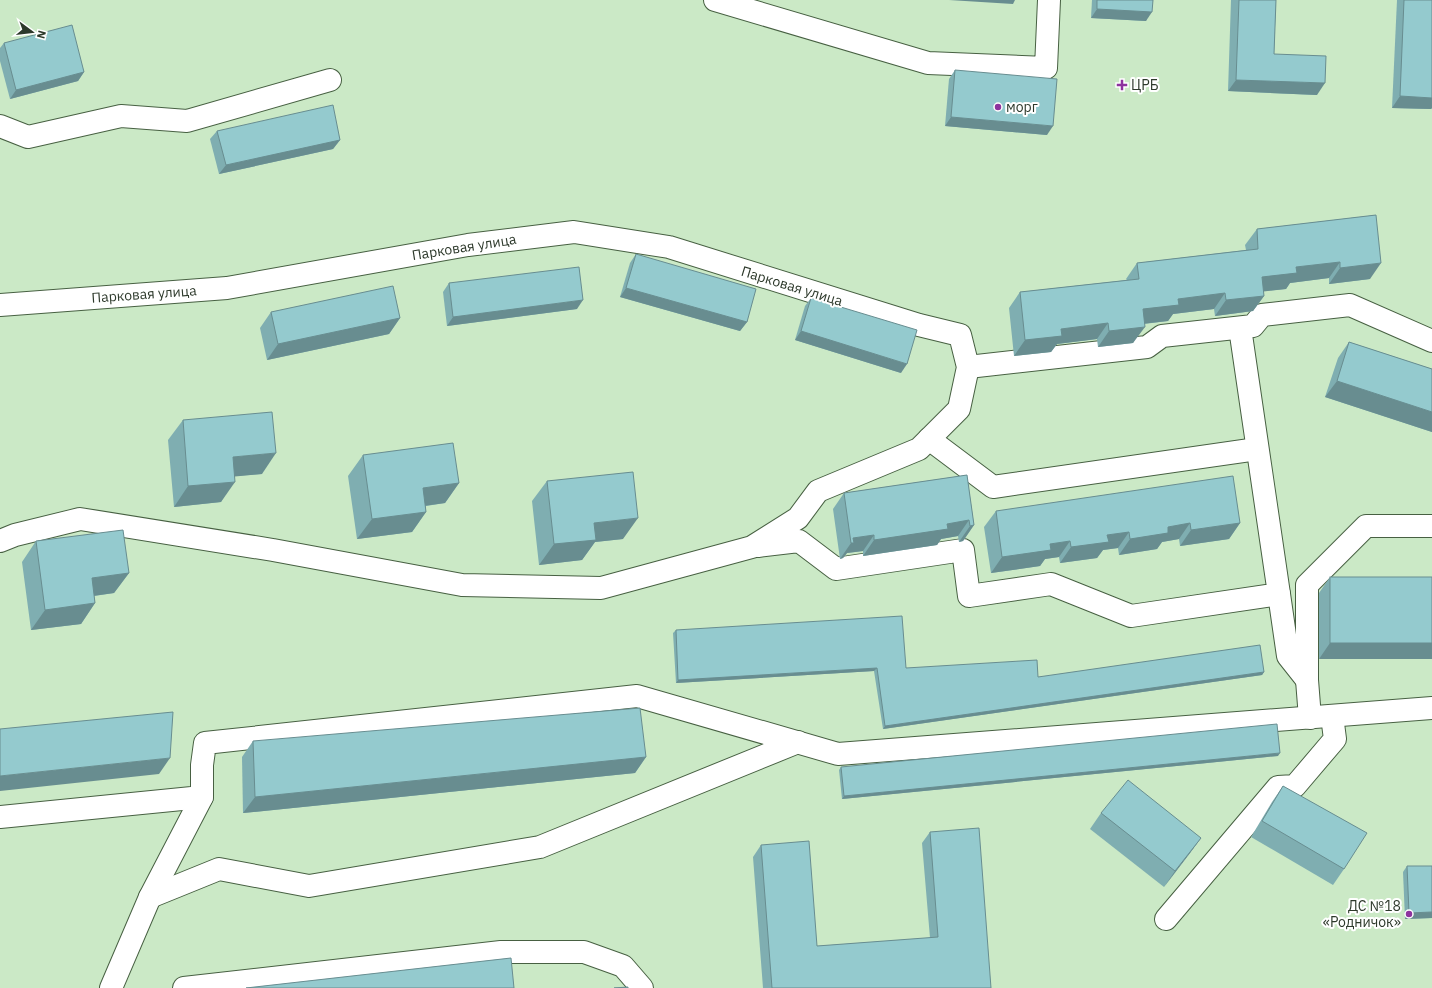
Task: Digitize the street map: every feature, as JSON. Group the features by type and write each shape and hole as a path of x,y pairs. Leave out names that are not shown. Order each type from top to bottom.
{"street":[{"path":"715,0 928,63 1046,68 1049,0"},
{"path":"0,126 28,137 121,116 187,121 330,80"},
{"name":"Парковая улица","path":"0,305 227,288 468,245 574,232 669,247 919,325 960,335 968,367"},
{"path":"752,547 798,518 818,491 919,448 959,409 968,367 1147,347 1162,336 1253,326 1262,315 1350,305 1432,341"},
{"path":"1240,328 1288,656 1307,680"},
{"path":"929,439 993,487 1257,448"},
{"path":"0,542 15,535 80,519 273,550 462,585 602,588 752,547 799,541 836,569 963,550 969,596 1051,584 1131,616 1278,594"},
{"path":"1310,718 1307,680 1307,585 1366,526 1432,526"},
{"path":"111,988 150,897 202,796 204,743 637,696 838,754 1432,708"},
{"path":"1166,919 1278,787 1295,786 1334,739 1332,716"},
{"path":"150,897 219,870 309,886 540,847 798,742"},
{"path":"0,817 202,796"},
{"path":"184,988 500,952 584,952 624,966 642,988"}],"building":[{"path":"1097,0 1153,0 1152,12 1097,9"},
{"path":"1239,0 1276,0 1274,54 1326,56 1325,83 1236,80"},
{"path":"1404,0 1432,0 1432,98 1400,96"},
{"path":"72,25 84,72 16,90 4,43"},
{"name":"морг","path":"955,70 1057,79 1053,126 951,117"},
{"path":"333,105 340,140 226,165 217,131"},
{"path":"1376,215 1381,263 1340,268 1340,262 1296,267 1297,273 1262,277 1264,296 1226,300 1225,293 1178,299 1179,305 1143,309 1145,327 1109,331 1108,323 1061,329 1062,336 1025,340 1020,292 1139,279 1137,263 1258,249 1257,229"},
{"path":"636,254 756,289 747,322 626,288"},
{"path":"579,267 583,300 453,317 449,283"},
{"path":"393,286 400,318 278,344 271,312"},
{"path":"811,298 917,330 907,364 801,331"},
{"path":"1349,342 1432,369 1432,412 1337,381"},
{"path":"272,412 276,453 233,457 235,482 188,486 183,420"},
{"path":"453,443 459,483 423,488 426,512 372,519 363,455"},
{"path":"633,472 638,518 594,523 596,540 554,544 547,481"},
{"path":"967,475 974,525 970,526 969,520 947,524 948,529 874,540 874,535 853,538 854,543 851,543 844,493"},
{"path":"1233,476 1240,523 1191,530 1190,523 1168,527 1168,533 1130,539 1129,532 1107,535 1109,542 1071,547 1070,541 1050,544 1051,550 1002,557 996,511"},
{"path":"123,530 129,573 92,578 95,603 45,610 36,541"},
{"path":"1330,577 1432,577 1432,643 1330,643"},
{"path":"902,616 906,668 1037,660 1038,677 1260,645 1264,672 885,726 877,668 678,680 676,630"},
{"path":"640,708 646,757 255,797 253,741"},
{"path":"173,712 170,758 0,776 0,729"},
{"path":"1277,724 1280,753 844,796 841,767"},
{"path":"1128,780 1201,838 1175,871 1101,813"},
{"path":"1283,786 1367,833 1344,869 1262,821"},
{"path":"979,828 991,988 772,988 761,845 809,841 817,946 938,937 930,832"},
{"path":"1407,866 1432,866 1432,912 1409,913"},
{"path":"511,958 514,988 246,988"}],"place":[{"name":"ЦРБ","path":"1122,85"},
{"name":"морг","path":"998,107"},
{"name":"ДС №18 «Родничок»","path":"1409,914"}]}
